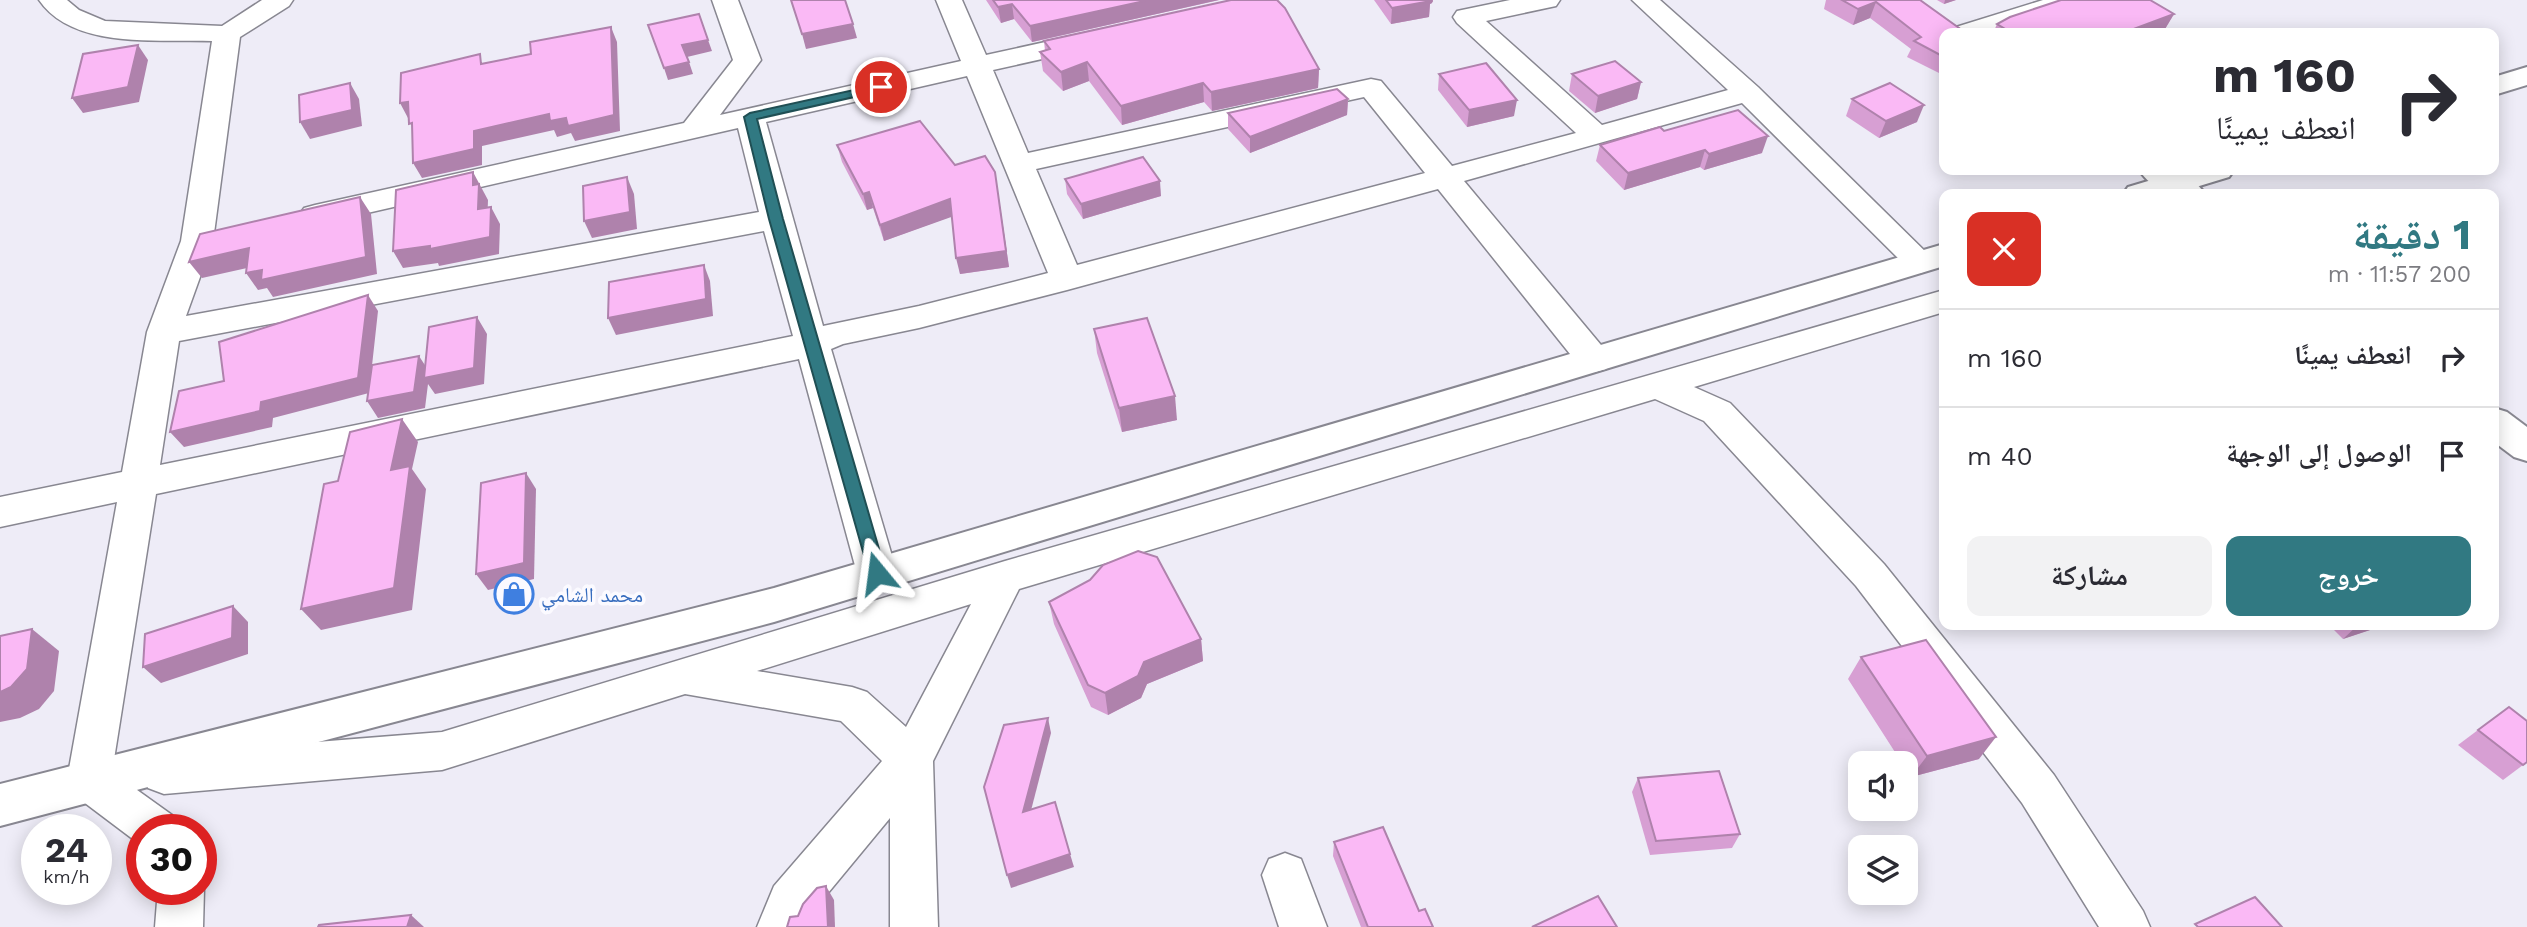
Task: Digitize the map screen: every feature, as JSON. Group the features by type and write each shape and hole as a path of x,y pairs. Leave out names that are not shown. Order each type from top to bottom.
{"main road":[{"path":"2499,84 2527,76"},
{"path":"2153,189 2199,175"},
{"path":"0,805 774,604 1932,259"},
{"path":"2499,426 2527,447"}],"street":[{"path":"52,0 70,16 102,29 227,34 280,0"},
{"path":"724,0 765,85"},
{"path":"949,0 979,65 1067,279"},
{"path":"1547,0 1466,17 1597,136"},
{"path":"1645,0 1932,259"},
{"path":"1961,28 2070,0"},
{"path":"693,130 765,85 979,65 1123,33"},
{"path":"89,780 164,332 210,238 227,34"},
{"path":"765,85 750,117 776,219 877,573"},
{"path":"1019,163 1371,87 1594,359"},
{"path":"0,512 812,344 835,334 919,317 1067,279 1748,93"},
{"path":"291,220 750,117"},
{"path":"164,332 776,219"},
{"path":"89,780 442,751 1005,577 1939,302"},
{"path":"1657,385 1717,412 1870,575 2038,789 2126,927"},
{"path":"781,927 791,902 911,760 1005,577"},
{"path":"682,676 852,705 911,760 914,927"},
{"path":"89,780 135,814"},
{"path":"1285,875 1303,927"},
{"path":"179,927 180,905"}],"building":[{"path":"791,0 845,0 853,24 802,34"},
{"path":"993,0 1149,0 1030,26 1012,4 998,7"},
{"path":"1231,0 1277,0 1285,8 1319,69 1211,92 1203,83 1121,106 1087,62 1061,72 1040,52 1050,49 1044,41"},
{"path":"1386,0 1430,0 1431,1 1392,8"},
{"path":"1842,0 1920,0 1959,28 1939,28 1939,54 1914,41 1921,37 1876,2 1858,9"},
{"path":"2061,0 2150,0 2174,14 2136,28 2004,28 1997,24"},
{"path":"699,14 708,40 682,45 689,62 664,68 648,25"},
{"path":"611,27 614,115 568,126 566,118 550,121 549,114 474,131 474,149 413,163 412,123 409,124 408,102 400,103 401,73 480,54 481,64 531,54 530,42"},
{"path":"138,45 128,87 72,98 83,54"},
{"path":"1615,61 1641,82 1598,96 1572,74"},
{"path":"1486,63 1517,100 1469,110 1439,74"},
{"path":"350,83 352,110 300,122 299,95"},
{"path":"1890,83 1924,105 1886,121 1852,99"},
{"path":"1337,89 1348,99 1250,137 1228,113"},
{"path":"1738,110 1768,136 1709,154 1705,150 1628,173 1600,145 1660,127 1664,131"},
{"path":"920,121 955,165 985,156 995,172 1006,251 956,258 950,199 880,225 869,192 863,194 837,145"},
{"path":"1143,157 1160,181 1081,204 1065,179"},
{"path":"473,172 473,185 479,184 478,209 491,207 490,237 430,249 430,246 393,251 396,190"},
{"path":"627,177 630,212 584,221 583,186"},
{"path":"360,197 366,257 261,280 262,270 246,273 249,248 189,262 200,234"},
{"path":"704,265 706,299 608,318 609,282"},
{"path":"368,295 358,378 261,402 260,411 170,432 179,391 224,381 219,342"},
{"path":"477,317 474,368 424,378 429,327"},
{"path":"1147,318 1175,396 1119,408 1094,329"},
{"path":"419,356 414,392 367,401 372,365"},
{"path":"402,419 391,470 410,466 394,588 301,609 324,484 338,481 350,432"},
{"path":"526,473 524,563 476,574 481,483"},
{"path":"1138,551 1157,557 1201,639 1144,662 1138,676 1105,693 1088,685 1049,602 1090,580 1103,565"},
{"path":"233,606 232,638 143,667 145,634"},
{"path":"32,629 27,669 11,687 0,692 0,636"},
{"path":"1926,640 1996,737 1927,756 1861,657"},
{"path":"2509,707 2527,721 2527,762 2523,765 2478,730"},
{"path":"1048,718 1023,812 1055,802 1070,854 1007,875 984,787 1004,725"},
{"path":"1719,771 1740,834 1656,841 1638,778"},
{"path":"1383,827 1419,911 1425,909 1433,927 1368,927 1334,842"},
{"path":"826,886 828,927 787,927 790,917 798,916 803,904 817,888"},
{"path":"1598,896 1617,927 1532,927"},
{"path":"2255,897 2282,927 2198,927 2195,924"},
{"path":"411,915 407,927 318,927 319,925"}],"place":[{"name":"محمد الشامي","path":"514,594"}],"route":[{"path":"877,573 776,219 750,117 881,87"}]}
